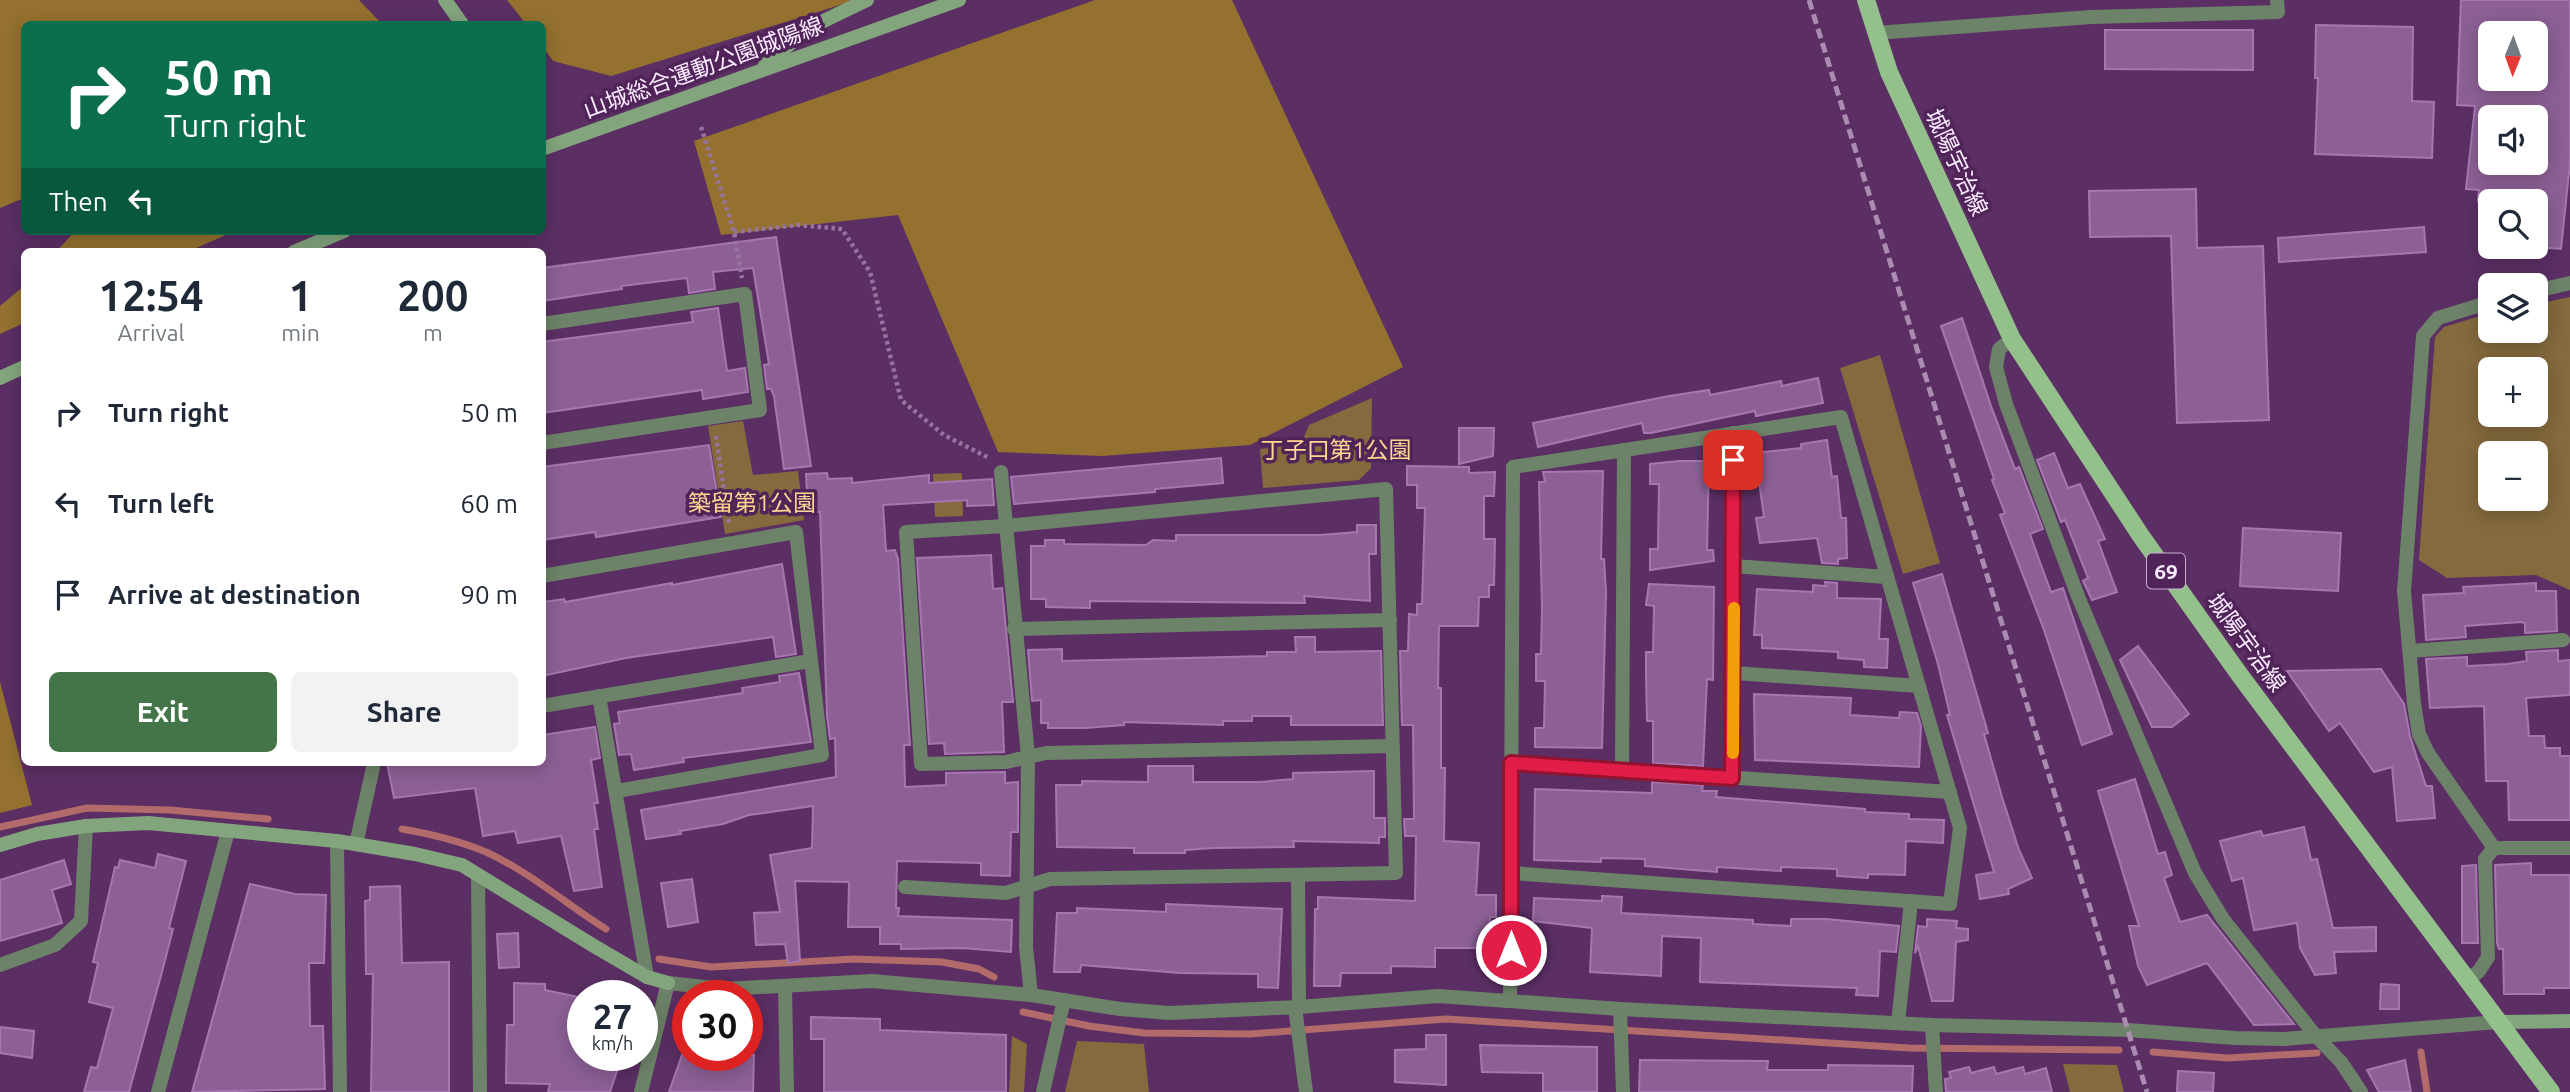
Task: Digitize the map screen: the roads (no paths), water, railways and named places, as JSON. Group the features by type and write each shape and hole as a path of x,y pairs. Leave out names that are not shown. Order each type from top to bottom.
{"main road":[{"name":"城陽宇治線","path":"1867,0 1889,72 2012,339 2186,600 2551,1092"}],"street":[{"path":"445,0 460,21"},
{"path":"756,73 809,28 867,0"},
{"name":"山城総合運動公園城陽線","path":"546,144 756,73 959,0"},
{"path":"1876,33 2091,17 2278,12 2277,0"},
{"path":"304,248 334,235"},
{"path":"2548,288 2570,283"},
{"path":"546,323 745,294 760,410 546,442"},
{"path":"2478,306 2438,318 2423,336 2404,591 2419,734 2494,848"},
{"path":"2012,339 1999,349 1996,368 2006,404 2079,599 2179,837 2223,919 2315,1035 2341,1062 2361,1092"},
{"path":"0,378 21,368"},
{"path":"1510,1001 1513,467 1841,417 1960,828 1950,904 1511,873"},
{"path":"1732,778 1733,433"},
{"path":"1622,770 1624,450"},
{"path":"1000,472 1028,757 1029,887 1026,947 1031,995"},
{"path":"905,887 1006,893 1050,879 1396,873 1386,489 1005,526 906,532 921,764 1006,762 1046,753 1392,746"},
{"path":"546,575 796,532 822,755 617,791"},
{"path":"1733,566 1888,577"},
{"path":"1014,629 1390,620"},
{"path":"2410,651 2563,640"},
{"path":"546,705 810,661"},
{"path":"1734,673 1919,686"},
{"path":"600,696 647,977"},
{"path":"1511,763 1950,792"},
{"path":"356,844 373,766"},
{"path":"0,845 37,834 86,826 148,823 337,841 462,864 647,977 668,983 723,989 872,981 1031,995 1063,1006 1169,1013 1297,1012 1438,996 1510,1001 1619,1015 2128,1030 2284,1039 2498,1022 2570,1021"},
{"path":"0,965 55,945 81,921 86,826"},
{"path":"159,1092 228,831"},
{"path":"337,841 340,1092"},
{"path":"2467,981 2479,971 2488,957 2485,859 2494,848"},
{"path":"2494,848 2570,848"},
{"path":"478,875 480,1092"},
{"path":"1298,876 1297,1012 1306,1092"},
{"path":"1898,1023 1911,901"},
{"path":"641,1092 668,983"},
{"path":"785,986 787,1092"},
{"path":"1043,1092 1063,1006"},
{"path":"1619,1015 1623,1092"},
{"path":"1932,1025 1932,1063 1936,1092"}],"waterway":[{"path":"0,827 87,808 170,810 268,819"},
{"path":"402,829 445,838 486,852 533,879 606,929"},
{"path":"659,959 711,967 854,959 942,962 979,969 994,977"},
{"path":"1023,1012 1089,1026 1144,1033 1250,1034 1446,1019 1909,1048 2119,1050"},
{"path":"2153,1052 2227,1058 2317,1053"},
{"path":"2421,1052 2427,1092"}],"railway":[{"path":"1809,0 2147,1092"}],"park label":[{"name":"丁子口第1公園","path":"1336,449"},
{"name":"築留第1公園","path":"752,502"}]}
